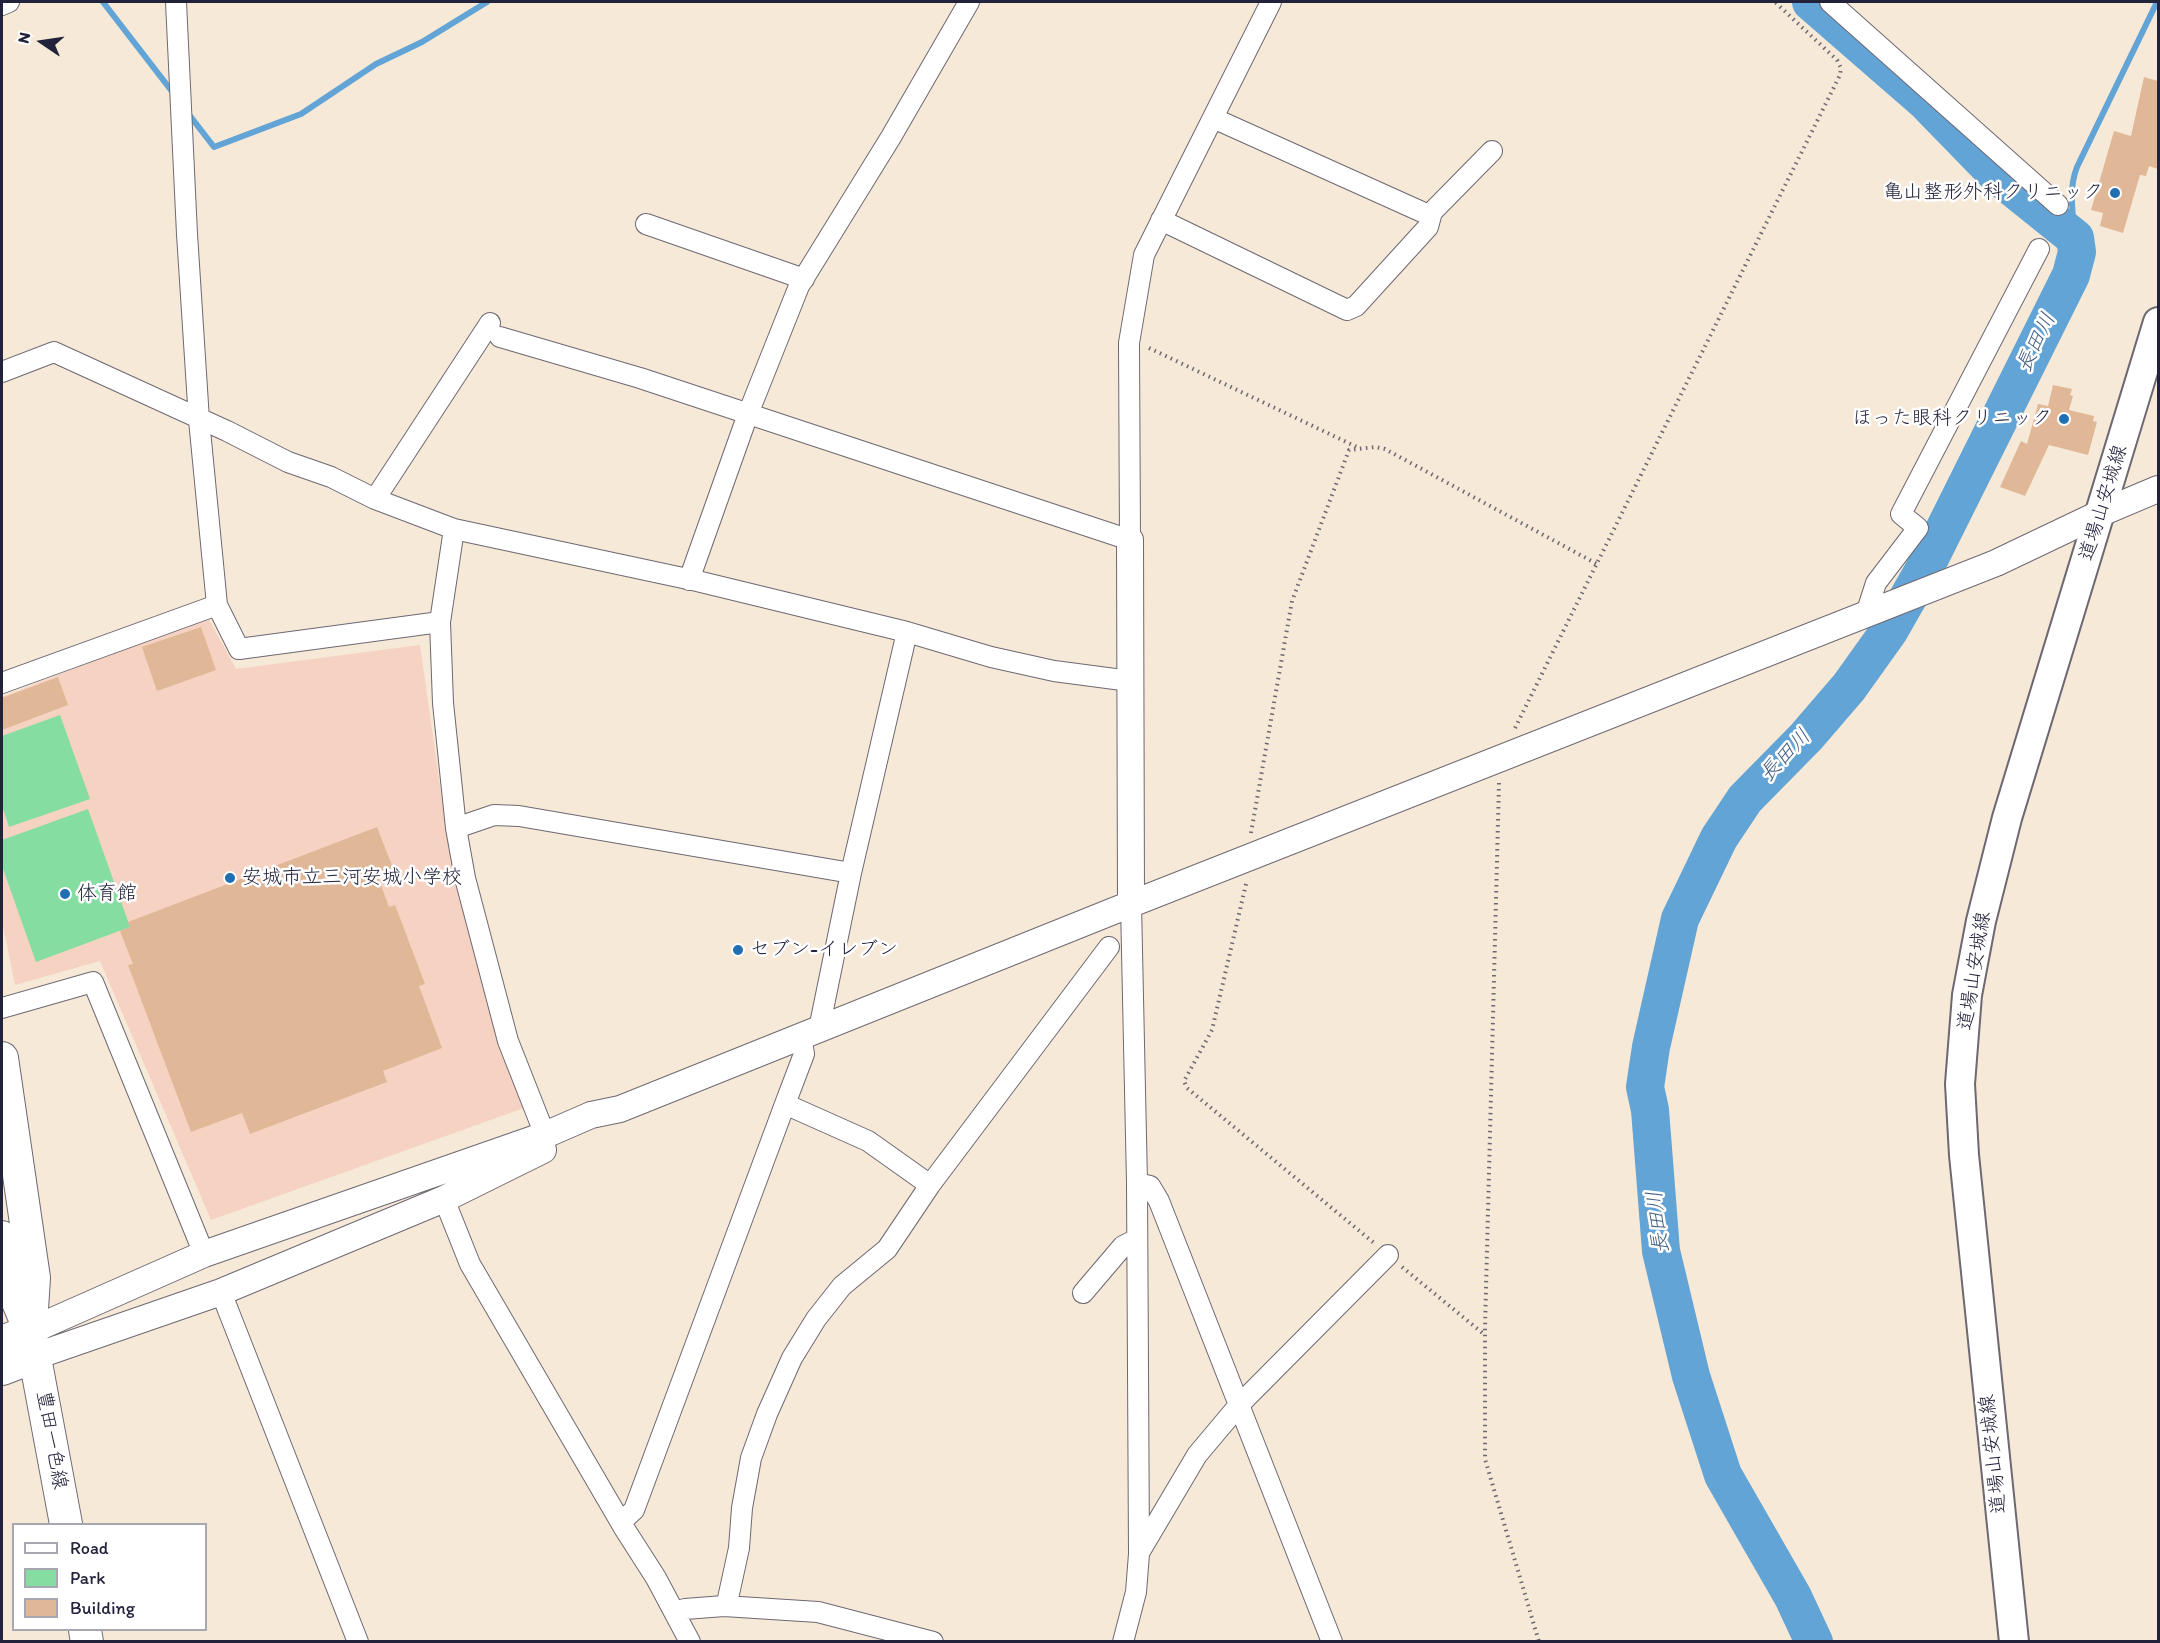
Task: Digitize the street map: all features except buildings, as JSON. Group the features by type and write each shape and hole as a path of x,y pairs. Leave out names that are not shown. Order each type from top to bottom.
{"main road":[{"name":"道場山安城線","path":"2014,1641 1964,1155 1960,1084 1967,995 1981,921 2007,818 2158,322"},
{"path":"2,1058 34,1278 33,1343 2,1369"},
{"path":"2,1237 10,1283 33,1343"},
{"path":"2,1342 33,1343"},
{"name":"豊田一色線","path":"33,1343 66,1523"}],"street":[{"path":"2,5 9,2"},
{"path":"176,2 199,420 217,605 239,649 440,622"},
{"path":"689,580 748,414 804,279 891,137 969,2"},
{"path":"1123,1641 1136,1592 1139,1554 1137,1183 1131,904 1130,338 1144,255 1271,2"},
{"path":"1830,2 2058,205"},
{"path":"1213,118 1431,216"},
{"path":"1161,220 1347,310 1356,306 1428,227 1432,212 1492,151"},
{"path":"646,224 804,279"},
{"path":"1866,614 1876,583 1918,528 1901,514 2039,249"},
{"path":"375,499 495,330 1130,540"},
{"path":"2,372 54,352 288,462 331,477 375,499 454,529 689,580 907,632 991,657 1054,671 1130,681"},
{"path":"33,1343 204,1254 545,1135 591,1115 620,1109 1131,904 1996,563 2101,513 2158,489"},
{"path":"454,529 440,622 443,703 456,828 465,878 507,1041 545,1135"},
{"path":"2,683 217,605"},
{"path":"621,1522 634,1510 804,1054 907,632"},
{"path":"456,828 494,815 519,816 850,873"},
{"path":"724,1606 739,1548 742,1508 751,1458 767,1414 792,1358 816,1319 843,1286 887,1249 930,1185 1109,947"},
{"path":"2,1008 93,982 204,1254"},
{"path":"785,1104 868,1141 930,1185"},
{"path":"33,1343 221,1292 444,1199 554,1144 598,1125 620,1109"},
{"path":"1137,1183 1150,1186 1159,1201 1332,1641"},
{"path":"444,1199 470,1264 656,1578 690,1641"},
{"path":"1083,1293 1123,1246 1137,1239"},
{"path":"1139,1554 1197,1455 1239,1406 1388,1254"},
{"path":"221,1292 358,1641"},
{"path":"674,1612 724,1606 818,1612 933,1641"}],"path":[{"path":"1539,1641 1485,1459 1485,1335 1500,759 1840,75 1841,68 1837,60 1775,2"},
{"path":"1130,338 1361,449"},
{"path":"1485,1335 1187,1088 1184,1081 1212,1030 1247,879 1249,842 1292,601 1349,450 1376,447 1385,449 1597,564"}],"shaded area":[{"name":"安城市立三河安城小学校","path":"207,616 236,669 420,645 447,835 501,1049 524,1108 211,1220 100,961 15,985 2,920 2,697"}],"green space":[{"path":"60,715 90,799 9,827 2,806 2,736"},
{"name":"体育館","path":"88,809 130,927 36,962 2,866 2,840"}],"waterway":[{"path":"103,2 174,94"},
{"path":"187,112 214,147 301,114 376,64 422,42 487,2"},
{"name":"長田川","path":"1811,2 1926,102 1998,176 2075,238 2077,252 2071,275 1926,566 1889,631 1849,687 1806,737 1745,799 1719,838 1680,919 1651,1047 1645,1087 1650,1110 1661,1251 1691,1376 1723,1475 1793,1597 1814,1642"},
{"path":"2075,238 2072,193 2077,167 2157,2"}],"place":[{"name":"亀山整形外科クリニック","path":"2115,193"},
{"name":"ほった眼科クリニック","path":"2064,419"},
{"name":"安城市立三河安城小学校","path":"230,878"},
{"name":"体育館","path":"65,894"},
{"name":"セブン-イレブン","path":"738,950"}]}
